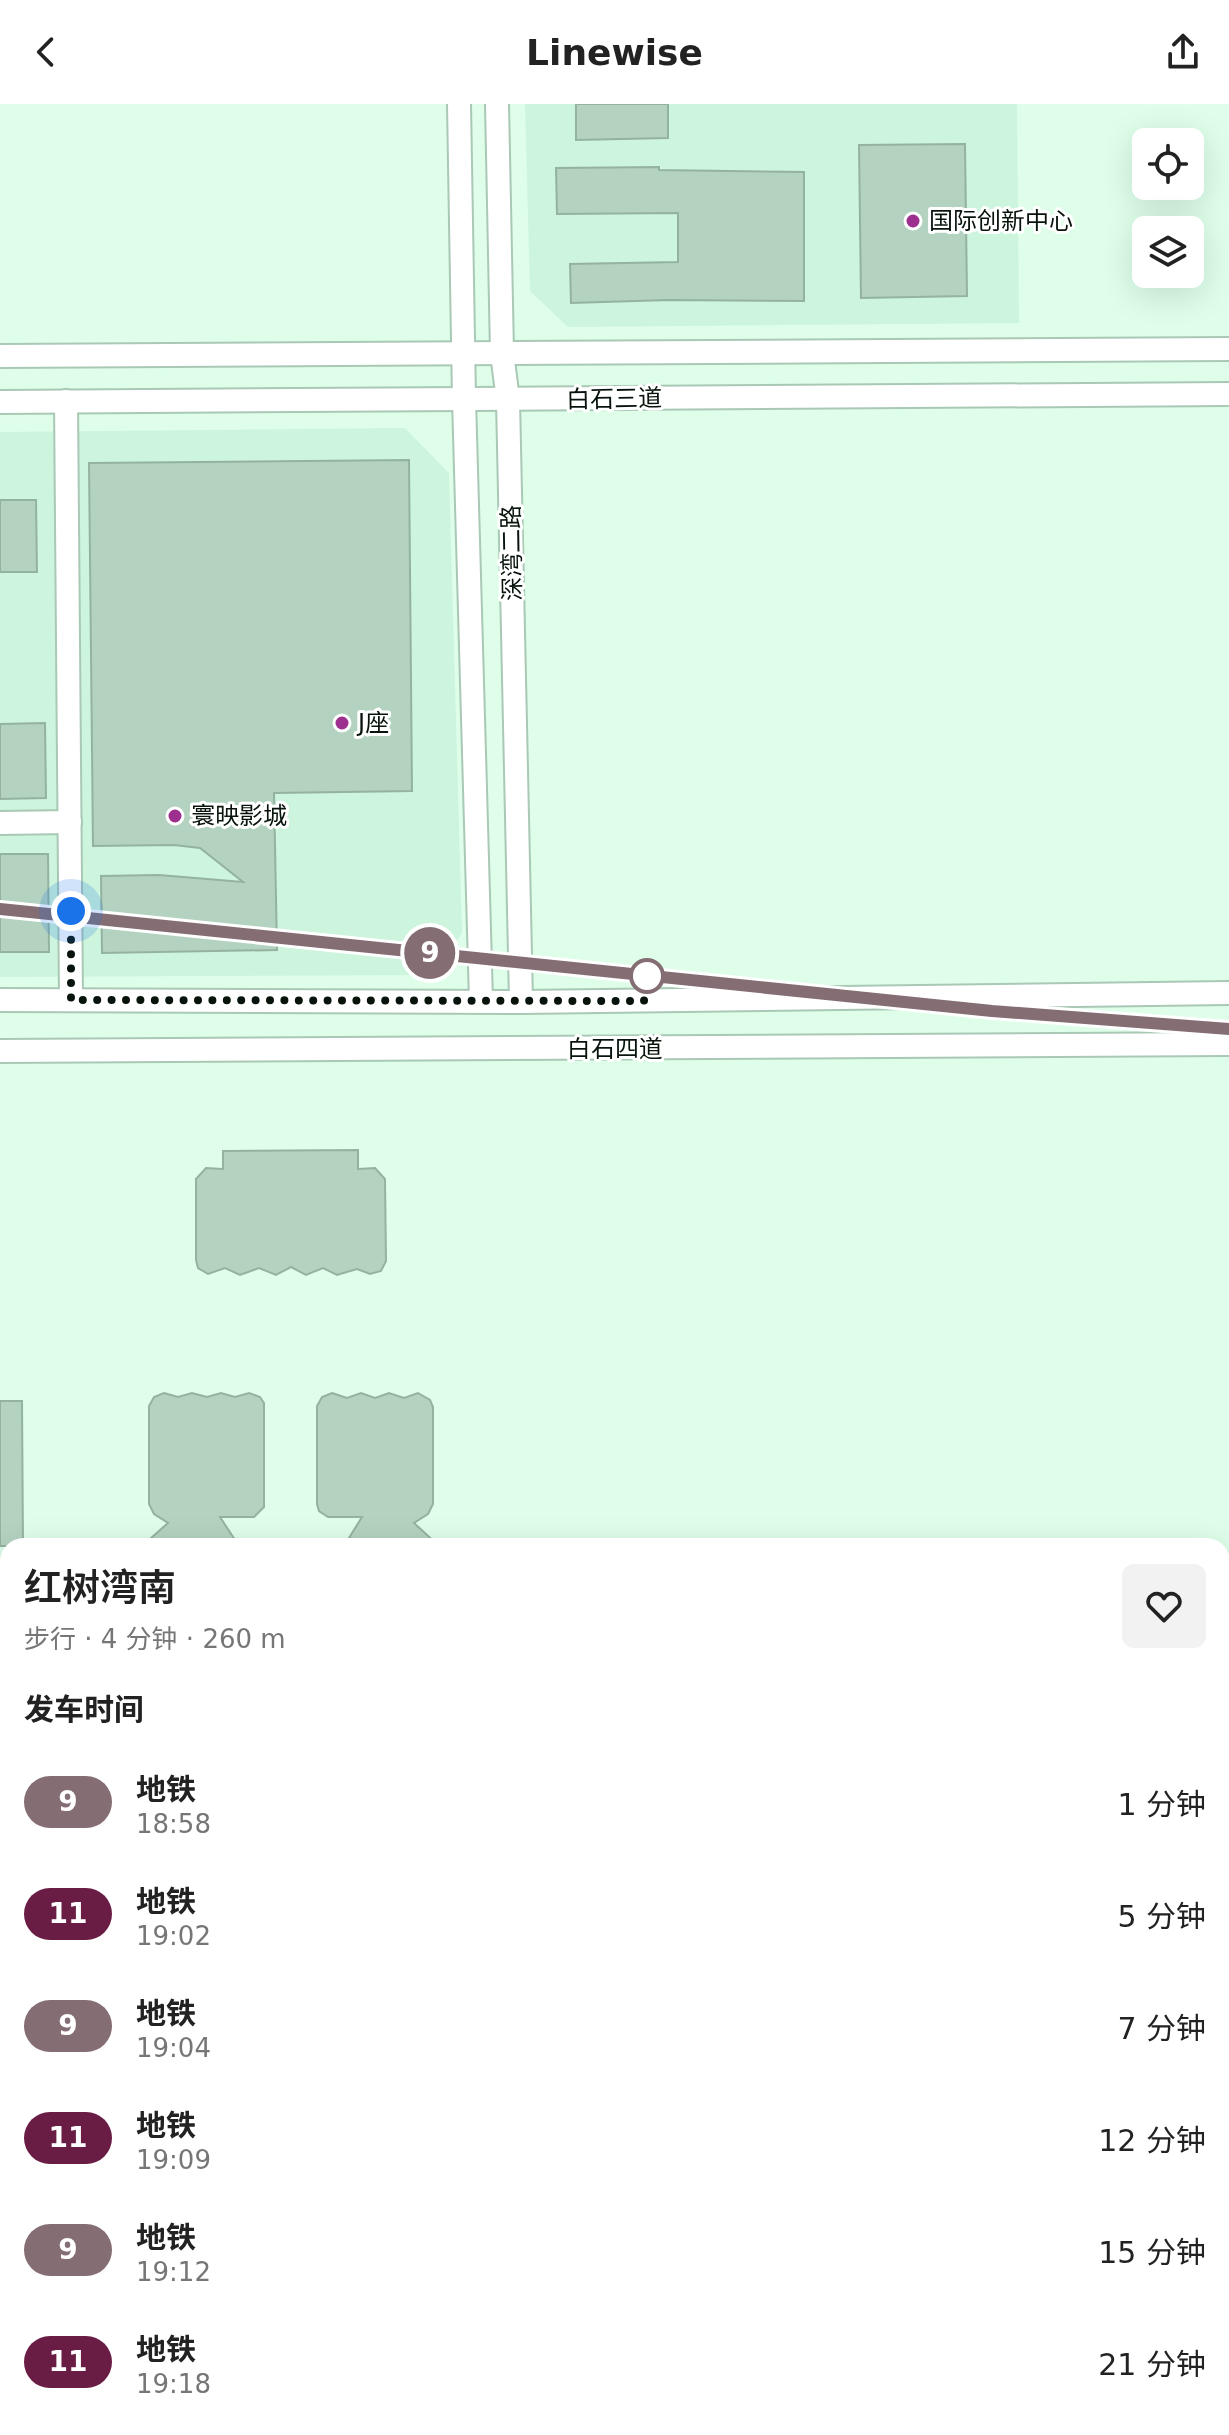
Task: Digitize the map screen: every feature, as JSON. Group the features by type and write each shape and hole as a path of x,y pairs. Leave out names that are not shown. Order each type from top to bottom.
{"street":[{"name":"深湾二路","path":"459,104 481,1001"},
{"name":"深湾二路","path":"497,104 502,353 508,400 521,1002"},
{"name":"白石三道","path":"0,356 1229,349"},
{"name":"白石三道","path":"0,402 1229,394"},
{"path":"66,401 71,1000"},
{"path":"0,823 70,822"},
{"name":"白石四道","path":"0,1000 521,1002 1229,993"},
{"name":"白石四道","path":"0,1051 1229,1044"}],"shaded area":[{"path":"525,104 1017,104 1019,323 568,327 530,291"},
{"path":"405,428 449,473 462,933 432,975 0,977 0,432"}],"building":[{"path":"576,104 668,104 668,138 576,140"},
{"name":"国际创新中心","path":"965,144 967,296 861,298 859,145"},
{"path":"659,167 659,170 804,172 804,301 571,303 570,264 678,262 678,213 557,214 556,168"},
{"path":"409,460 412,791 274,793 277,950 102,953 101,876 159,875 243,882 200,848 174,845 93,846 89,463"},
{"path":"0,500 36,500 37,572 0,572"},
{"path":"45,723 46,798 0,799 0,724"},
{"path":"0,854 48,854 49,952 0,952"},
{"path":"358,1150 358,1169 375,1168 385,1179 386,1261 381,1271 370,1274 357,1269 337,1275 323,1268 306,1275 291,1267 276,1275 259,1268 240,1275 225,1268 208,1274 198,1268 196,1179 206,1168 223,1169 223,1151"},
{"path":"164,1393 178,1397 192,1393 207,1397 221,1393 235,1397 249,1393 260,1397 264,1403 264,1507 254,1517 220,1517 234,1538 151,1538 168,1523 154,1514 149,1504 149,1406 154,1397"},
{"path":"332,1393 347,1398 361,1393 375,1398 389,1393 404,1398 418,1393 430,1400 433,1407 433,1504 428,1514 414,1523 430,1538 349,1538 362,1517 328,1517 319,1511 317,1406 322,1397"},
{"path":"0,1401 22,1401 23,1538 0,1538"}],"metro line":[{"name":"9","path":"0,909 992,1011 1229,1029"}],"place":[{"name":"国际创新中心","path":"913,221"},
{"name":"J座","path":"342,723"},
{"name":"寰映影城","path":"175,816"}],"route":[{"path":"71,911 71,1000 644,1001 647,976"}]}
